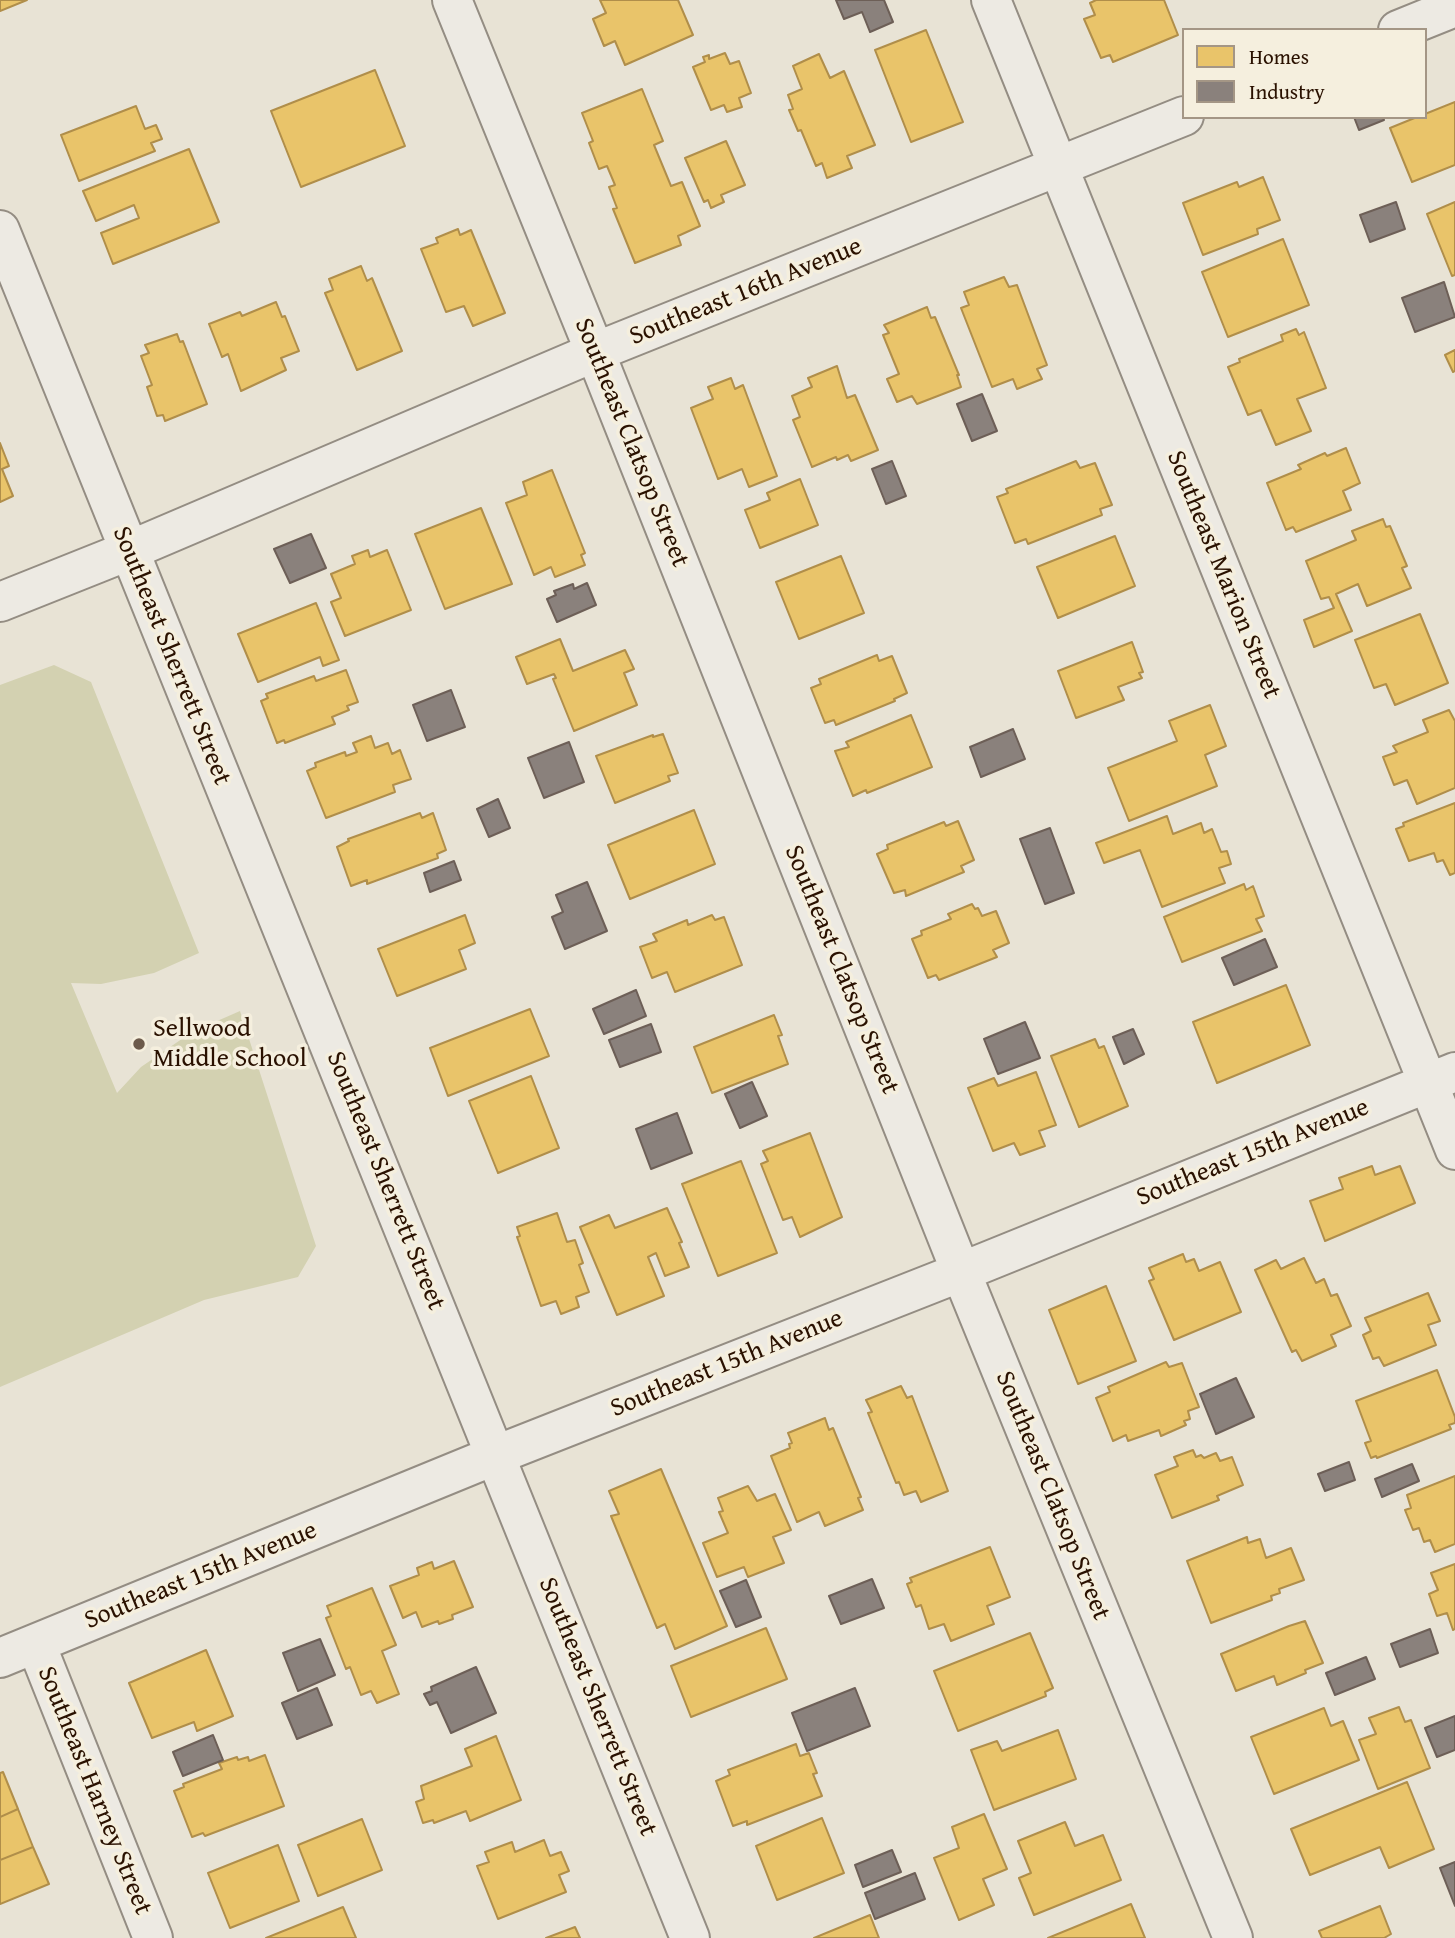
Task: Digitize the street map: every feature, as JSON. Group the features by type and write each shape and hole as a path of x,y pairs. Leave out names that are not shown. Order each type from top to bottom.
{"street":[{"name":"Southeast Clatsop Street","path":"452,0 961,1272 1233,1938"},
{"name":"Southeast Marion Street","path":"991,0 1441,1077 1455,1150"},
{"path":"1403,28 1455,7"},
{"name":"Southeast 16th Avenue","path":"0,602 128,551 595,352 1182,117"},
{"name":"Southeast Sherrett Street","path":"0,230 690,1938"},
{"name":"Southeast 15th Avenue","path":"0,1658 496,1455 961,1272 1441,1077"},
{"name":"Southeast Harney Street","path":"36,1644 153,1938"}],"shaded area":[{"path":"54,665 91,682 199,953 154,973 101,984 71,983 117,1093 141,1067 192,1032 240,1011 316,1246 298,1277 204,1300 0,1387 0,685"}],"building: Homes":[{"path":"0,0 27,0 0,11"},
{"path":"600,0 678,0 693,35 625,65 615,41 604,46 593,19 606,13"},
{"path":"1096,0 1164,0 1178,35 1113,62 1110,55 1101,58 1084,19 1095,15 1090,3"},
{"path":"926,30 963,122 911,142 875,50"},
{"path":"725,53 730,64 739,61 751,93 739,98 742,107 727,112 724,105 711,110 693,67 705,62 703,57 709,55 709,59"},
{"path":"819,54 830,78 844,71 875,145 847,156 852,168 827,178 822,163 816,166 801,130 798,131 789,110 793,109 788,95 802,89 793,66"},
{"path":"375,70 405,146 301,187 271,111"},
{"path":"642,89 663,141 654,145 671,186 682,182 700,226 678,236 681,245 635,263 613,209 617,208 609,187 615,185 607,166 599,169 589,143 593,141 582,113"},
{"path":"1455,102 1455,165 1412,182 1390,128 1412,119 1427,119 1427,113"},
{"path":"136,106 145,129 156,125 162,139 151,143 155,151 79,181 61,135"},
{"path":"726,141 745,185 721,195 724,202 711,208 708,200 704,202 685,158"},
{"path":"189,149 219,222 113,264 101,233 139,218 134,205 96,221 83,191"},
{"path":"1263,177 1280,220 1257,229 1258,234 1203,255 1183,203 1237,182 1239,187"},
{"path":"1455,202 1455,275 1452,276 1427,214"},
{"path":"458,229 460,235 471,230 505,313 473,326 464,306 446,312 421,249 438,243 436,238"},
{"path":"1283,239 1309,305 1228,337 1202,272"},
{"path":"361,266 367,281 372,278 402,351 357,370 325,293 333,290 329,279"},
{"path":"1004,277 1009,287 1017,285 1047,365 1037,369 1042,379 1017,389 1013,379 992,387 961,308 969,305 964,292"},
{"path":"276,302 282,317 285,316 299,351 281,358 286,370 241,391 228,354 222,357 209,324 240,312 242,316"},
{"path":"927,307 931,318 935,317 959,375 961,387 917,404 912,396 897,402 887,379 899,374 883,335 889,333 884,325"},
{"path":"1296,329 1299,335 1304,332 1326,388 1297,399 1311,431 1276,445 1261,410 1248,415 1228,367 1240,362 1239,359 1283,341 1281,335"},
{"path":"177,334 180,342 183,341 207,404 165,421 163,415 157,416 147,387 152,385 141,356 149,353 145,345"},
{"path":"1455,350 1455,371 1453,372 1445,355"},
{"path":"837,366 847,398 855,395 878,450 851,461 848,455 812,467 793,420 800,417 792,396 812,387 808,378"},
{"path":"731,378 735,389 743,385 777,476 749,487 742,469 718,479 691,408 713,399 708,387"},
{"path":"0,443 9,466 2,469 13,496 0,502"},
{"path":"1346,448 1360,483 1343,491 1351,510 1296,532 1293,527 1286,530 1267,483 1301,469 1298,465 1325,453 1327,456"},
{"path":"1076,461 1080,468 1095,463 1112,505 1100,509 1102,515 1028,544 1026,539 1015,543 997,497 1008,493 1006,489"},
{"path":"552,470 585,553 581,555 585,565 555,577 551,567 534,575 506,503 527,495 523,482"},
{"path":"800,479 818,525 760,548 745,510 770,500 767,493"},
{"path":"481,508 512,584 445,609 415,534"},
{"path":"1383,519 1386,527 1390,526 1407,566 1402,568 1411,588 1367,606 1358,584 1336,594 1352,631 1314,647 1304,620 1334,608 1329,597 1321,599 1306,561 1356,540 1352,531"},
{"path":"1115,536 1135,586 1058,618 1037,567"},
{"path":"368,550 370,557 387,550 411,610 345,636 331,602 341,598 331,574 355,564 352,556"},
{"path":"841,556 864,613 799,639 776,582"},
{"path":"316,603 339,660 323,666 320,657 258,682 238,634"},
{"path":"1420,614 1448,683 1395,705 1386,684 1374,688 1355,640"},
{"path":"560,639 573,671 625,650 634,669 624,673 637,705 574,731 553,679 556,678 554,674 527,684 516,657"},
{"path":"1132,642 1143,672 1139,673 1142,678 1118,687 1124,700 1076,718 1058,671"},
{"path":"877,655 879,661 892,656 907,693 894,699 895,701 836,725 834,720 825,723 811,688 821,684 819,679"},
{"path":"346,670 358,702 347,706 349,710 332,717 335,724 285,743 284,740 277,743 261,701 268,698 266,694 314,676 316,681"},
{"path":"1210,705 1226,746 1205,755 1217,786 1129,821 1108,768 1177,741 1169,721"},
{"path":"1449,710 1455,721 1455,788 1417,804 1407,780 1394,785 1383,757 1397,752 1393,746 1428,732 1423,720"},
{"path":"911,715 932,767 853,796 835,751 849,747 846,742"},
{"path":"663,734 678,773 668,776 670,781 615,803 596,756 653,735"},
{"path":"371,736 375,748 388,743 392,754 400,750 411,779 393,785 395,792 326,818 307,771 316,767 315,763 345,752 346,756 357,752 353,743"},
{"path":"1455,803 1455,873 1450,875 1443,860 1437,862 1434,853 1409,861 1396,829 1404,826 1403,823"},
{"path":"694,810 715,864 630,899 608,845"},
{"path":"420,813 422,818 433,813 446,850 437,854 438,858 367,884 367,880 351,886 337,847 349,841 348,839"},
{"path":"1167,816 1173,834 1201,823 1204,833 1212,829 1221,852 1227,851 1231,864 1219,868 1225,883 1162,907 1140,850 1104,863 1096,843"},
{"path":"958,821 974,860 961,866 964,872 906,896 905,890 894,893 877,854 888,849 887,845 944,822 946,826"},
{"path":"1244,884 1246,890 1253,886 1264,916 1256,919 1262,931 1182,962 1164,917"},
{"path":"972,904 982,916 996,911 1009,943 993,950 997,957 939,980 936,975 928,978 912,939 922,935 921,931 951,919 948,914"},
{"path":"465,915 475,943 459,950 466,969 397,996 378,949"},
{"path":"712,915 715,920 724,917 742,965 675,992 667,972 652,978 640,947 657,941 653,934 687,920 688,925"},
{"path":"1286,985 1310,1045 1217,1083 1193,1022"},
{"path":"530,1009 549,1056 448,1096 430,1048"},
{"path":"774,1015 782,1035 778,1036 788,1064 712,1093 694,1047"},
{"path":"1095,1039 1099,1048 1104,1046 1128,1106 1079,1127 1051,1056"},
{"path":"1036,1072 1056,1125 1039,1131 1045,1146 1020,1155 1014,1143 993,1151 968,1088 994,1078 998,1086"},
{"path":"531,1076 559,1148 498,1173 469,1101"},
{"path":"810,1133 842,1217 800,1237 792,1217 783,1220 761,1164 768,1161 763,1151"},
{"path":"741,1161 777,1253 718,1276 682,1184"},
{"path":"1372,1166 1375,1175 1400,1166 1415,1203 1325,1241 1310,1201 1343,1189 1339,1178"},
{"path":"667,1208 682,1242 679,1243 689,1267 665,1276 656,1253 648,1257 664,1296 617,1315 580,1227 609,1215 615,1228"},
{"path":"557,1213 567,1242 575,1240 583,1263 579,1265 589,1292 576,1297 579,1307 561,1314 556,1301 541,1306 517,1237 520,1236 517,1227"},
{"path":"1183,1254 1186,1262 1194,1259 1199,1271 1220,1262 1241,1312 1174,1340 1149,1281 1154,1279 1149,1268"},
{"path":"1304,1258 1316,1283 1324,1279 1331,1296 1337,1294 1351,1326 1331,1335 1336,1346 1302,1361 1296,1350 1292,1352 1255,1270 1276,1260 1281,1269"},
{"path":"1106,1286 1136,1361 1078,1384 1049,1310"},
{"path":"1428,1293 1440,1321 1428,1325 1436,1345 1384,1366 1379,1357 1373,1359 1363,1335 1371,1331 1365,1318"},
{"path":"1166,1362 1169,1367 1182,1363 1199,1407 1188,1411 1190,1419 1184,1421 1186,1425 1161,1436 1159,1430 1128,1441 1126,1435 1113,1441 1096,1398 1110,1392 1108,1387"},
{"path":"1437,1370 1455,1417 1455,1423 1449,1425 1451,1429 1371,1458 1365,1443 1371,1441 1356,1401"},
{"path":"901,1386 907,1398 912,1396 948,1491 921,1502 916,1491 904,1495 899,1482 896,1483 868,1413 872,1412 866,1400"},
{"path":"825,1418 829,1430 833,1428 861,1497 858,1498 863,1510 825,1526 819,1512 797,1522 771,1456 790,1448 789,1444 792,1443 788,1433"},
{"path":"1193,1450 1196,1457 1201,1455 1204,1458 1216,1453 1220,1461 1232,1457 1243,1485 1217,1496 1219,1500 1172,1518 1155,1475 1178,1466 1174,1457"},
{"path":"661,1469 727,1626 675,1649 665,1624 657,1628 611,1516 619,1514 609,1491"},
{"path":"1455,1476 1455,1544 1435,1552 1430,1540 1424,1542 1419,1528 1413,1530 1405,1510 1411,1508 1407,1495"},
{"path":"748,1486 757,1501 775,1494 791,1530 773,1537 784,1563 748,1577 744,1567 717,1577 703,1543 728,1533 719,1512 723,1511 718,1498"},
{"path":"1247,1537 1248,1543 1260,1539 1266,1558 1291,1548 1304,1580 1279,1589 1280,1593 1271,1596 1272,1600 1211,1623 1187,1561"},
{"path":"990,1547 1010,1597 987,1606 994,1624 951,1641 944,1624 929,1629 921,1605 916,1607 907,1584 912,1582 910,1578"},
{"path":"454,1561 473,1607 452,1615 453,1619 422,1627 416,1612 403,1618 390,1586 419,1575 417,1568 432,1562 434,1569"},
{"path":"1455,1564 1453,1630 1447,1613 1437,1616 1429,1594 1438,1590 1431,1573"},
{"path":"372,1588 396,1645 382,1651 399,1694 377,1703 371,1691 361,1695 350,1667 346,1669 326,1618 331,1616 327,1606"},
{"path":"1305,1621 1323,1663 1277,1685 1274,1676 1236,1691 1221,1654"},
{"path":"766,1628 787,1679 691,1717 671,1666"},
{"path":"1030,1633 1053,1688 1045,1692 1046,1696 958,1731 934,1671"},
{"path":"206,1650 233,1716 197,1731 194,1722 152,1738 129,1683"},
{"path":"1399,1707 1405,1722 1411,1720 1430,1768 1378,1789 1359,1740 1376,1734 1369,1718"},
{"path":"1324,1708 1331,1726 1343,1721 1359,1760 1274,1794 1251,1737"},
{"path":"1058,1730 1076,1779 994,1810 971,1750 997,1741 1002,1751"},
{"path":"496,1736 521,1800 470,1821 466,1811 434,1823 433,1820 423,1823 416,1802 424,1799 421,1786 472,1766 465,1749"},
{"path":"796,1744 800,1756 809,1753 817,1773 813,1774 822,1796 747,1825 747,1821 733,1826 716,1781 730,1775 728,1770"},
{"path":"265,1755 284,1806 205,1836 203,1833 192,1837 174,1791 184,1787 183,1784 222,1769 219,1763 237,1757 238,1760 248,1757 249,1761"},
{"path":"3,1772 18,1809 0,1817 0,1773"},
{"path":"1407,1782 1434,1849 1389,1868 1380,1847 1310,1875 1291,1829"},
{"path":"18,1809 33,1847 0,1860 0,1817"},
{"path":"984,1814 1007,1869 983,1879 994,1905 959,1920 934,1858 959,1848 952,1827"},
{"path":"822,1818 844,1873 777,1900 756,1846"},
{"path":"362,1819 382,1870 318,1896 298,1845"},
{"path":"1065,1822 1075,1846 1103,1835 1121,1880 1034,1915 1019,1878 1031,1873 1018,1841"},
{"path":"544,1840 550,1856 561,1852 569,1871 559,1875 566,1892 498,1919 477,1866 489,1862 485,1852 512,1842 515,1852"},
{"path":"278,1845 299,1901 230,1928 208,1873"},
{"path":"33,1847 49,1884 0,1904 0,1860"},
{"path":"1131,1904 1145,1938 1048,1938"},
{"path":"1380,1906 1391,1934 1384,1938 1322,1938 1319,1931"},
{"path":"343,1907 356,1938 266,1938"},
{"path":"870,1915 879,1938 814,1938"},
{"path":"575,1927 580,1938 546,1938"}],"building: Industry":[{"path":"836,0 884,0 893,22 870,32 862,12 844,19"},
{"path":"1355,119 1384,119 1384,120 1359,130"},
{"path":"1396,202 1405,229 1370,242 1360,215"},
{"path":"1444,282 1455,317 1415,332 1402,298"},
{"path":"982,394 997,431 972,441 957,404"},
{"path":"892,461 906,496 886,504 872,469"},
{"path":"311,534 326,568 290,583 274,549"},
{"path":"587,583 596,605 557,622 547,599 556,595 554,591 573,584 574,589"},
{"path":"451,690 465,727 427,741 413,705"},
{"path":"1013,729 1025,759 981,777 970,747"},
{"path":"569,742 584,782 544,798 528,758"},
{"path":"498,799 510,828 489,837 477,809"},
{"path":"1050,828 1074,893 1045,904 1020,839"},
{"path":"454,861 461,880 430,892 424,873"},
{"path":"587,882 607,931 565,949 552,917 563,912 556,895"},
{"path":"1265,939 1277,967 1234,985 1222,958"},
{"path":"636,990 646,1016 604,1034 593,1009"},
{"path":"1025,1022 1040,1058 998,1074 984,1039"},
{"path":"651,1024 661,1052 620,1067 609,1040"},
{"path":"1133,1029 1144,1054 1124,1064 1113,1037"},
{"path":"752,1082 767,1116 740,1128 725,1094"},
{"path":"677,1113 692,1153 651,1169 636,1129"},
{"path":"1236,1378 1254,1417 1216,1434 1200,1394"},
{"path":"1349,1462 1355,1480 1325,1491 1318,1474"},
{"path":"1412,1464 1419,1481 1382,1497 1375,1479"},
{"path":"872,1579 884,1608 841,1624 829,1596"},
{"path":"746,1580 761,1617 736,1627 720,1591"},
{"path":"1430,1629 1438,1653 1400,1667 1391,1644"},
{"path":"320,1639 335,1675 298,1691 283,1653"},
{"path":"1366,1657 1375,1679 1335,1695 1326,1673"},
{"path":"476,1667 496,1713 451,1733 437,1702 430,1705 424,1694 432,1691 431,1687"},
{"path":"317,1688 332,1725 297,1739 282,1703"},
{"path":"855,1688 870,1726 807,1751 792,1713"},
{"path":"1455,1716 1455,1750 1437,1757 1425,1728"},
{"path":"213,1735 223,1760 183,1776 173,1752"},
{"path":"892,1850 901,1872 863,1887 855,1865"},
{"path":"1455,1862 1455,1906 1440,1868"},
{"path":"915,1873 925,1899 875,1919 865,1893"}],"place":[{"name":"Sellwood Middle School","path":"139,1044"}]}
